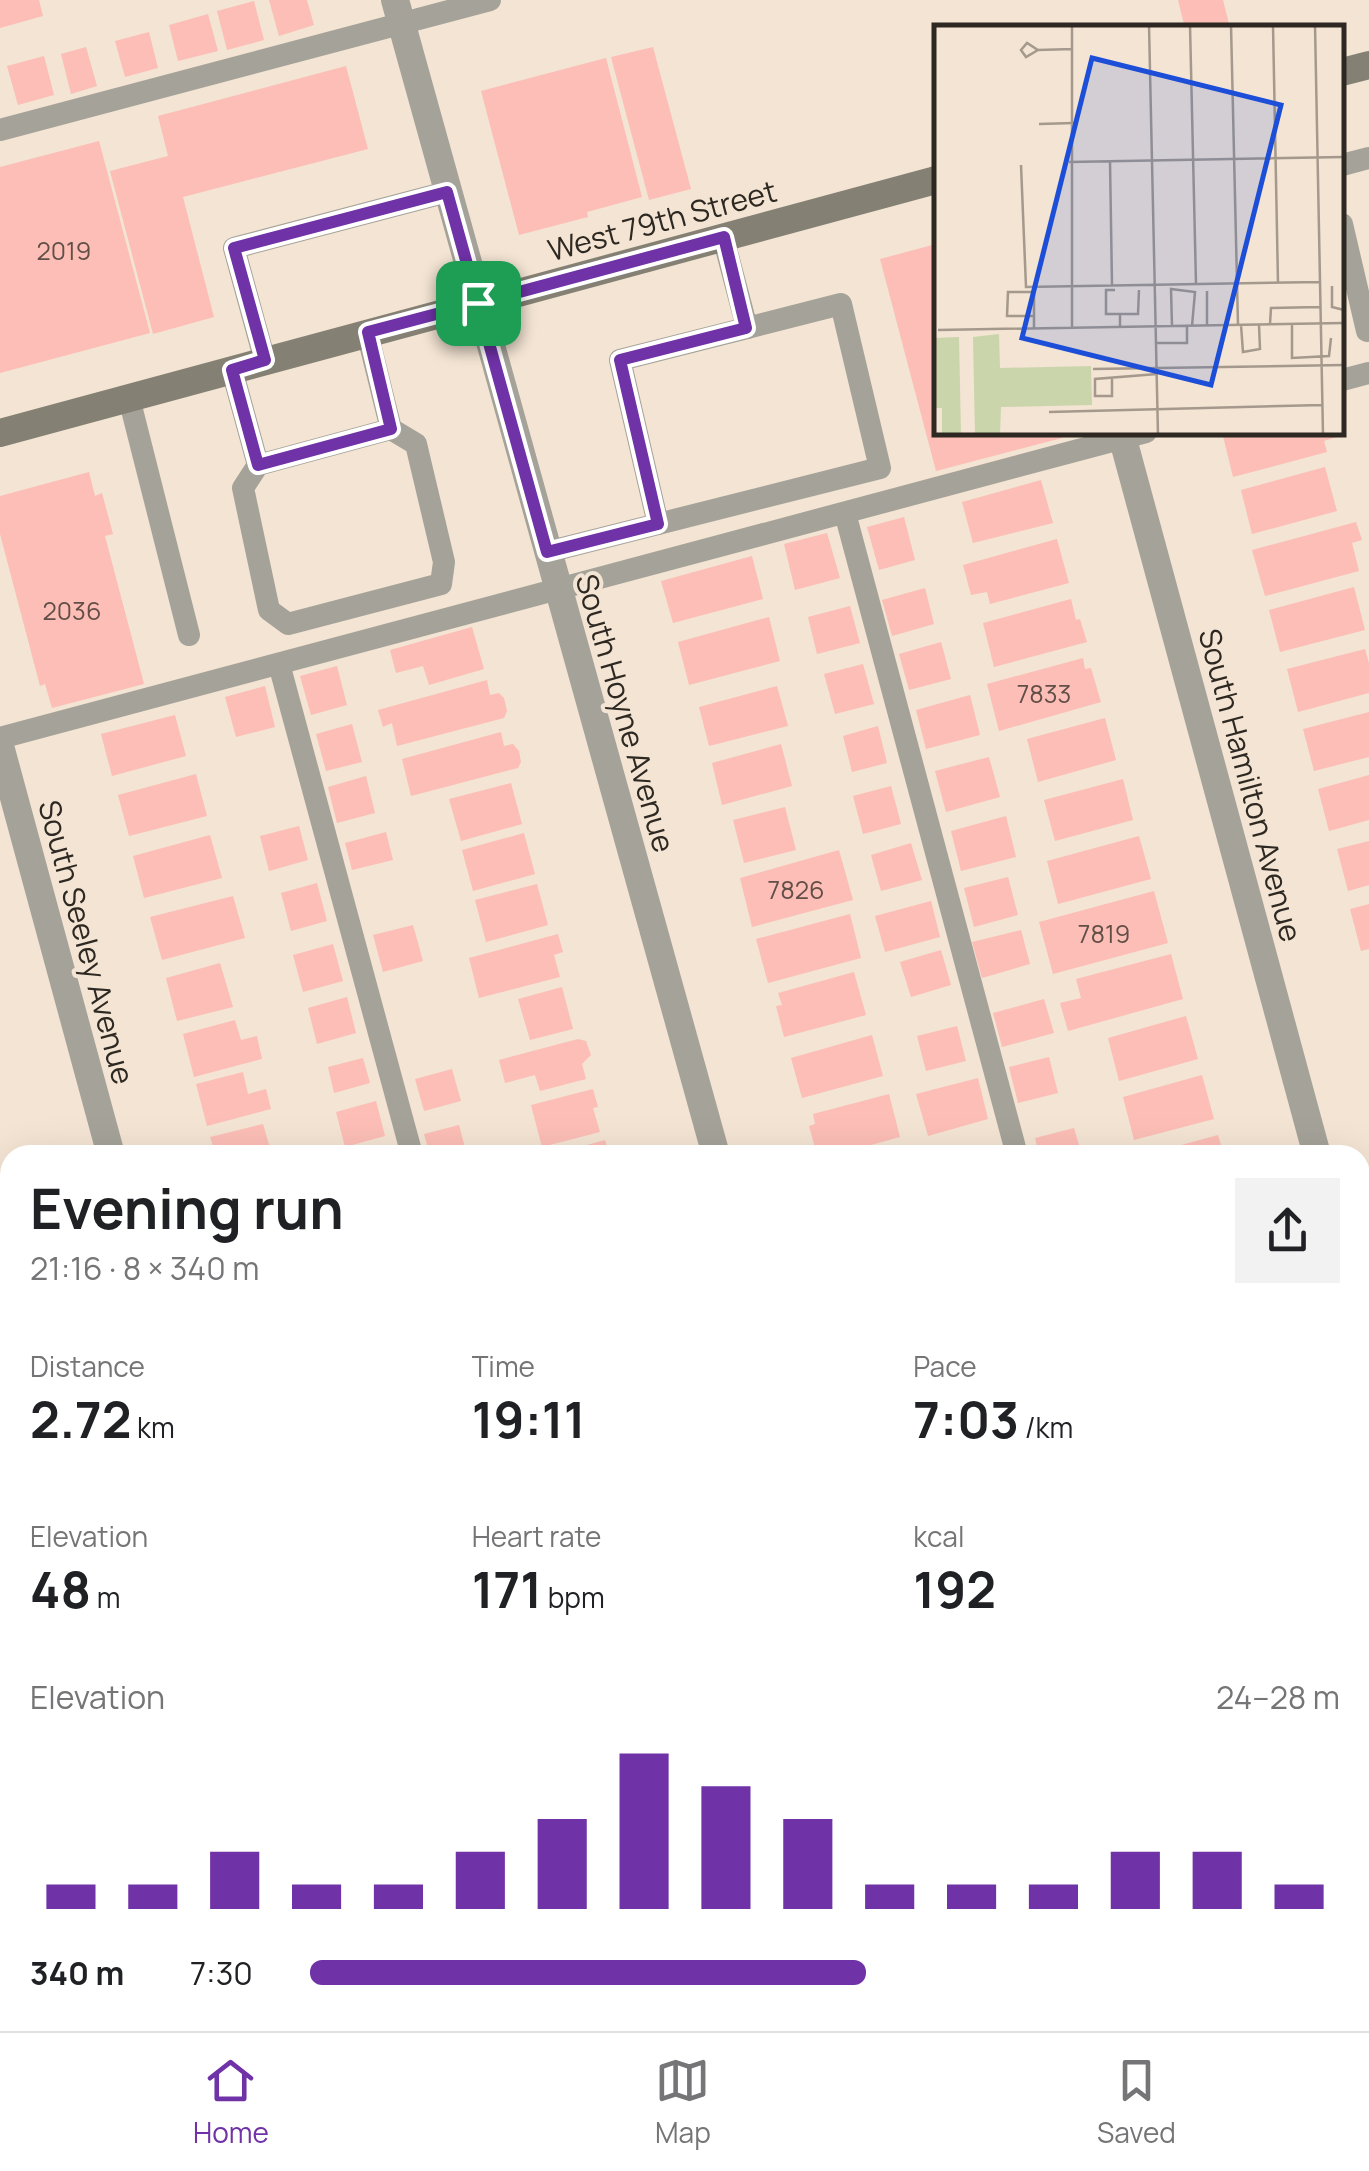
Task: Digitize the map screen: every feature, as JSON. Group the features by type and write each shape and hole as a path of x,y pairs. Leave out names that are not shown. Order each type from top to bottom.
{"main road":[{"path":"1344,71 1369,65"},
{"name":"West 79th Street","path":"0,433 934,181"}],"street":[{"name":"South Hoyne Avenue","path":"398,12 713,1145"},
{"name":"South Hamilton Avenue","path":"1130,435 1315,1145"},
{"name":"South Seeley Avenue","path":"0,746 108,1145"}],"lane":[{"path":"0,130 398,12 490,0"},
{"path":"1344,164 1369,158"},
{"path":"265,360 234,248 447,192"},
{"path":"1344,233 1369,330"},
{"path":"724,237 746,328"},
{"path":"547,552 658,524 880,468 842,304 620,360 658,524"},
{"path":"368,332 391,429 416,444 444,562 441,584 288,624 270,610 242,488 258,465 391,429"},
{"path":"232,370 258,465"},
{"path":"1344,379 1369,373"},
{"path":"130,398 189,635"},
{"path":"0,738 1126,435"},
{"path":"844,512 1014,1145"},
{"path":"279,664 409,1145"}],"building":[{"path":"0,0 39,0 43,16 0,28"},
{"path":"269,0 307,0 314,25 279,36"},
{"path":"1178,0 1223,0 1229,25 1184,25"},
{"path":"254,1 264,40 227,50 217,11"},
{"path":"208,14 218,51 178,61 169,25"},
{"path":"149,32 158,68 125,77 115,41"},
{"path":"86,47 97,86 71,94 61,54"},
{"path":"653,47 691,189 649,200 611,57"},
{"path":"44,56 54,95 18,105 7,66"},
{"path":"606,58 642,197 587,212 588,217 519,235 481,91"},
{"path":"346,66 368,149 183,197 214,317 153,334 110,171 168,156 158,116"},
{"path":"99,141 150,333 0,373 0,167"},
{"path":"934,245 934,435 1062,438 936,471 880,259"},
{"path":"1223,435 1337,435 1324,441 1327,452 1233,477"},
{"path":"1325,467 1337,511 1252,534 1241,490"},
{"path":"89,472 95,496 102,493 113,534 105,536 144,684 52,708 45,684 40,686 0,534 0,496"},
{"path":"1041,480 1053,523 973,543 962,502"},
{"path":"904,517 915,560 879,570 867,527"},
{"path":"1356,522 1362,540 1352,543 1359,571 1265,596 1252,550"},
{"path":"827,533 840,578 795,590 784,544"},
{"path":"1057,539 1069,583 990,604 987,592 971,595 963,565"},
{"path":"752,556 763,599 673,623 661,581"},
{"path":"1354,587 1365,630 1280,652 1269,610"},
{"path":"925,588 934,624 892,636 882,600"},
{"path":"1071,599 1087,642 994,667 983,623"},
{"path":"850,606 860,643 817,654 808,617"},
{"path":"769,617 780,661 689,685 678,642"},
{"path":"472,627 484,669 429,685 423,666 396,673 390,650"},
{"path":"941,642 951,679 909,690 899,654"},
{"path":"1365,649 1369,693 1298,712 1287,669"},
{"path":"1083,658 1085,669 1091,668 1101,702 999,731 987,684"},
{"path":"863,664 874,704 835,714 824,674"},
{"path":"337,666 347,705 311,715 300,676"},
{"path":"487,680 490,695 499,693 504,698 504,718 397,746 392,723 383,727 378,710"},
{"path":"265,686 275,727 236,737 225,697"},
{"path":"777,686 788,726 709,746 699,707"},
{"path":"970,695 980,735 926,749 916,710"},
{"path":"1369,712 1369,757 1314,771 1303,729"},
{"path":"175,715 186,756 112,776 101,734"},
{"path":"1105,718 1116,760 1038,782 1027,739"},
{"path":"352,724 362,762 326,771 316,734"},
{"path":"878,726 887,763 852,772 843,736"},
{"path":"501,732 504,746 513,744 519,751 518,768 411,796 402,759"},
{"path":"781,744 792,786 722,805 712,763"},
{"path":"989,757 1000,797 946,812 935,771"},
{"path":"196,774 207,816 129,836 118,795"},
{"path":"1369,775 1369,820 1329,831 1318,789"},
{"path":"366,776 375,813 337,823 328,787"},
{"path":"1123,779 1133,820 1055,841 1044,800"},
{"path":"511,783 522,824 461,841 449,799"},
{"path":"891,786 901,824 863,834 853,796"},
{"path":"785,807 796,850 744,863 733,820"},
{"path":"1006,816 1016,857 961,871 951,831"},
{"path":"299,826 308,860 269,871 260,836"},
{"path":"386,832 393,860 352,870 345,843"},
{"path":"524,833 535,874 473,891 462,850"},
{"path":"210,835 222,878 144,898 133,856"},
{"path":"1139,836 1151,879 1058,904 1047,861"},
{"path":"1369,841 1369,885 1348,891 1337,849"},
{"path":"911,843 922,880 881,891 871,855"},
{"path":"839,850 853,900 752,927 740,878"},
{"path":"1008,877 1018,915 974,927 964,888"},
{"path":"317,883 327,921 291,931 281,893"},
{"path":"537,884 548,925 486,942 475,900"},
{"path":"1154,891 1168,943 1053,974 1039,922"},
{"path":"233,896 245,938 162,960 150,917"},
{"path":"931,901 940,937 885,952 875,916"},
{"path":"1369,904 1369,949 1361,951 1350,909"},
{"path":"850,914 861,958 768,983 756,939"},
{"path":"413,925 423,961 383,972 373,935"},
{"path":"1021,930 1030,964 982,978 972,942"},
{"path":"558,934 563,952 554,955 560,977 479,998 469,958"},
{"path":"333,944 343,981 303,992 293,955"},
{"path":"941,950 951,985 911,997 900,962"},
{"path":"1171,954 1183,999 1068,1031 1060,1003 1081,998 1076,979"},
{"path":"220,963 233,1007 177,1021 166,978"},
{"path":"854,972 866,1015 784,1037 776,1006 782,1005 778,993"},
{"path":"562,987 573,1029 530,1040 518,999"},
{"path":"347,997 356,1033 317,1044 308,1008"},
{"path":"1044,999 1054,1033 1002,1047 993,1013"},
{"path":"1186,1016 1198,1059 1119,1081 1108,1038"},
{"path":"235,1020 241,1040 257,1036 262,1059 194,1077 183,1034"},
{"path":"957,1026 966,1061 926,1071 917,1036"},
{"path":"872,1035 883,1076 802,1098 791,1058"},
{"path":"578,1039 586,1041 591,1055 582,1064 586,1079 540,1091 535,1075 505,1083 499,1060"},
{"path":"1049,1057 1058,1093 1018,1103 1009,1067"},
{"path":"363,1058 370,1083 334,1093 328,1067"},
{"path":"452,1069 461,1101 424,1111 415,1079"},
{"path":"243,1072 248,1094 266,1089 271,1109 207,1126 196,1084"},
{"path":"1202,1075 1214,1119 1134,1140 1123,1097"},
{"path":"978,1078 988,1119 928,1136 916,1094"},
{"path":"593,1089 598,1107 593,1108 600,1132 541,1145 531,1105"},
{"path":"889,1094 900,1137 871,1145 814,1145 809,1126 815,1124 813,1114"},
{"path":"376,1101 385,1136 344,1145 336,1112"},
{"path":"263,1124 269,1145 213,1145 210,1137"},
{"path":"459,1125 464,1145 427,1145 424,1134"},
{"path":"1074,1128 1079,1145 1037,1145 1035,1138"},
{"path":"1218,1135 1221,1145 1181,1145"}],"route":[{"path":"478,303 368,332 391,429 258,465 232,370 265,360 234,248 447,192 478,303 547,552 658,524 620,360 746,328 724,237 478,303"}]}
